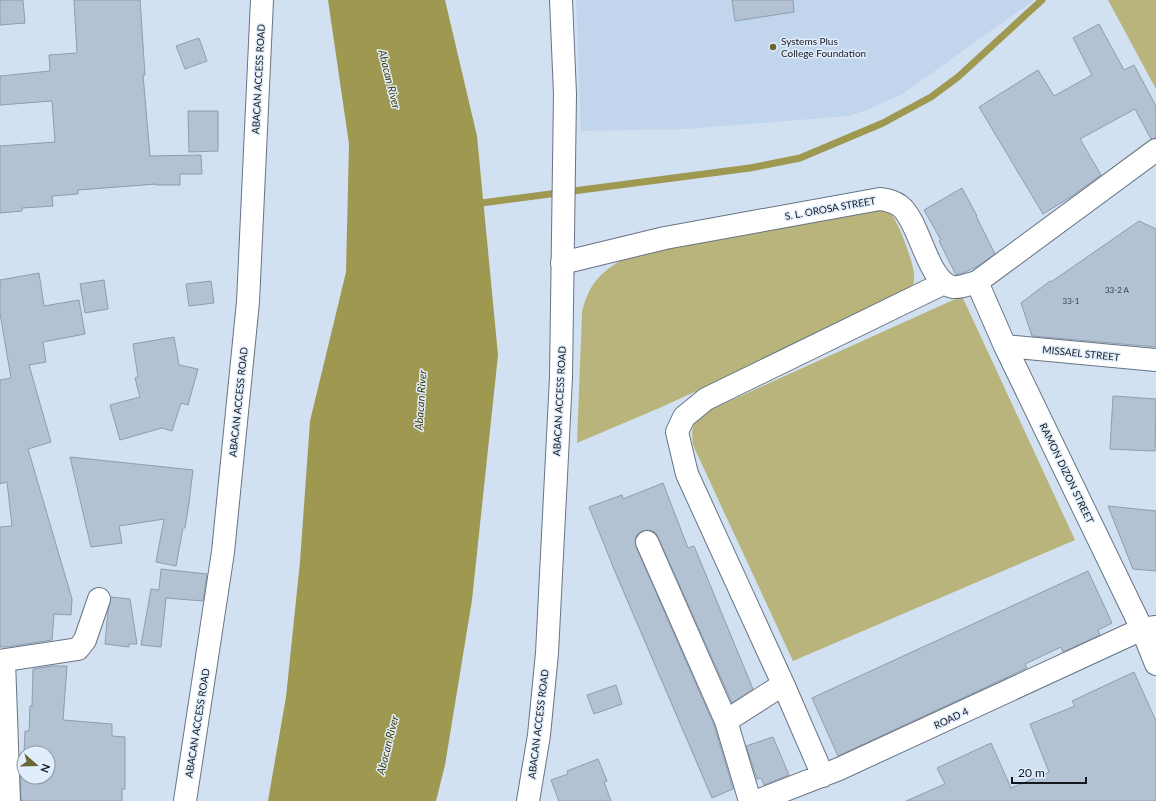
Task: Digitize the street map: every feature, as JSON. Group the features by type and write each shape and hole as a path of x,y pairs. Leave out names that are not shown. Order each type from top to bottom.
{"street":[{"name":"ABACAN ACCESS ROAD","path":"185,801 223,552 248,302 262,0"},
{"name":"ABACAN ACCESS ROAD","path":"528,801 539,735 547,653 561,376 564,94 561,0"},
{"path":"823,776 784,686 687,474 677,432 684,417 706,399 944,284 952,287 961,287 977,282 1156,150"},
{"name":"S. L. OROSA STREET","path":"562,263 665,238 880,199 892,201 901,206 908,215 930,264 944,284"},
{"name":"RAMON DIZON STREET","path":"977,282 1005,346 1149,628 1156,664"},
{"name":"MISSAEL STREET","path":"1005,346 1156,360"},
{"path":"647,542 726,721 750,801"},
{"path":"9,801 2,661 78,649 85,640 100,598"},
{"name":"ROAD 4","path":"757,801 823,776 1149,628"},
{"path":"726,721 776,689 784,686"}],"shaded area":[{"name":"Systems Plus College Foundation","path":"576,0 1034,0 904,93 870,109 849,116 686,129 581,131"},
{"path":"1108,0 1156,0 1156,89"},
{"path":"882,210 891,214 898,226 912,265 914,273 913,284 904,295 664,406 577,443 582,312 591,289 597,280 612,266 643,250"},
{"path":"962,296 1075,540 793,661 693,445 693,426 698,418 714,408"}],"water":[{"name":"Abacan River","path":"328,0 445,0 477,136 498,355 472,600 445,765 436,801 268,801 286,697 300,562 310,421 346,272 349,144"}],"building":[{"path":"0,0 23,0 25,23 0,25"},
{"path":"74,0 140,0 145,75 143,75 150,156 201,155 202,174 180,174 180,185 156,184 78,190 78,194 52,196 53,206 22,208 22,211 0,213 0,146 55,142 52,101 0,105 0,76 50,71 49,55 77,53"},
{"path":"732,0 793,0 794,12 735,21"},
{"path":"1099,24 1124,70 1134,65 1156,106 1156,138 1151,139 1135,109 1080,139 1101,175 1072,196 1043,214 979,107 1038,70 1054,96 1092,75 1073,38"},
{"path":"199,38 207,61 185,69 176,46"},
{"path":"188,111 218,111 218,151 189,152"},
{"path":"962,188 995,254 978,266 956,275 939,241 941,240 924,210"},
{"path":"1139,221 1156,229 1156,347 1032,336 1021,303 1050,281 1051,282"},
{"path":"39,273 44,306 79,300 85,334 43,342 46,362 29,365 51,442 28,449 72,599 71,615 54,614 52,640 0,647 0,527 12,526 7,482 0,484 0,380 11,378 0,313 0,280"},
{"path":"104,280 108,309 85,313 80,284"},
{"path":"211,281 214,303 189,306 186,284"},
{"path":"174,337 179,365 198,369 188,405 181,403 172,431 162,428 120,440 110,405 140,397 135,378 138,377 133,344"},
{"path":"1113,396 1156,399 1155,451 1110,449"},
{"path":"70,457 193,470 185,528 183,528 176,566 156,562 164,519 119,526 122,543 91,547"},
{"path":"663,483 688,548 694,546 753,689 732,703 658,537 655,532 649,530 642,531 637,535 635,540 636,547 714,725 733,789 712,798 616,574 589,507 622,495 623,499"},
{"path":"1108,506 1156,511 1156,571 1133,569"},
{"path":"161,569 207,574 203,601 166,598 161,647 141,645 151,589 159,590"},
{"path":"1088,571 1112,623 1098,630 1100,635 1063,652 1061,647 1025,664 1027,668 838,756 812,698"},
{"path":"111,597 130,599 137,644 129,644 129,647 105,644 108,610"},
{"path":"52,666 67,666 63,720 112,724 112,736 125,737 125,789 122,789 122,801 21,801 20,785 56,785 56,745 24,745 25,731 29,731 30,706 32,706 33,669"},
{"path":"1134,672 1156,721 1156,801 906,801 945,784 937,768 991,743 1011,788 1049,772 1030,724 1075,706 1072,701"},
{"path":"616,685 622,704 594,714 587,695"},
{"path":"773,737 789,775 764,785 761,778 757,779 746,746"},
{"path":"598,759 607,781 604,782 611,801 559,801 551,780 568,774 567,771"}],"waterway":[{"path":"474,204 750,168 800,158 883,123 931,97 958,77 1042,0"}],"place":[{"name":"Systems Plus College Foundation","path":"773,47"}]}
